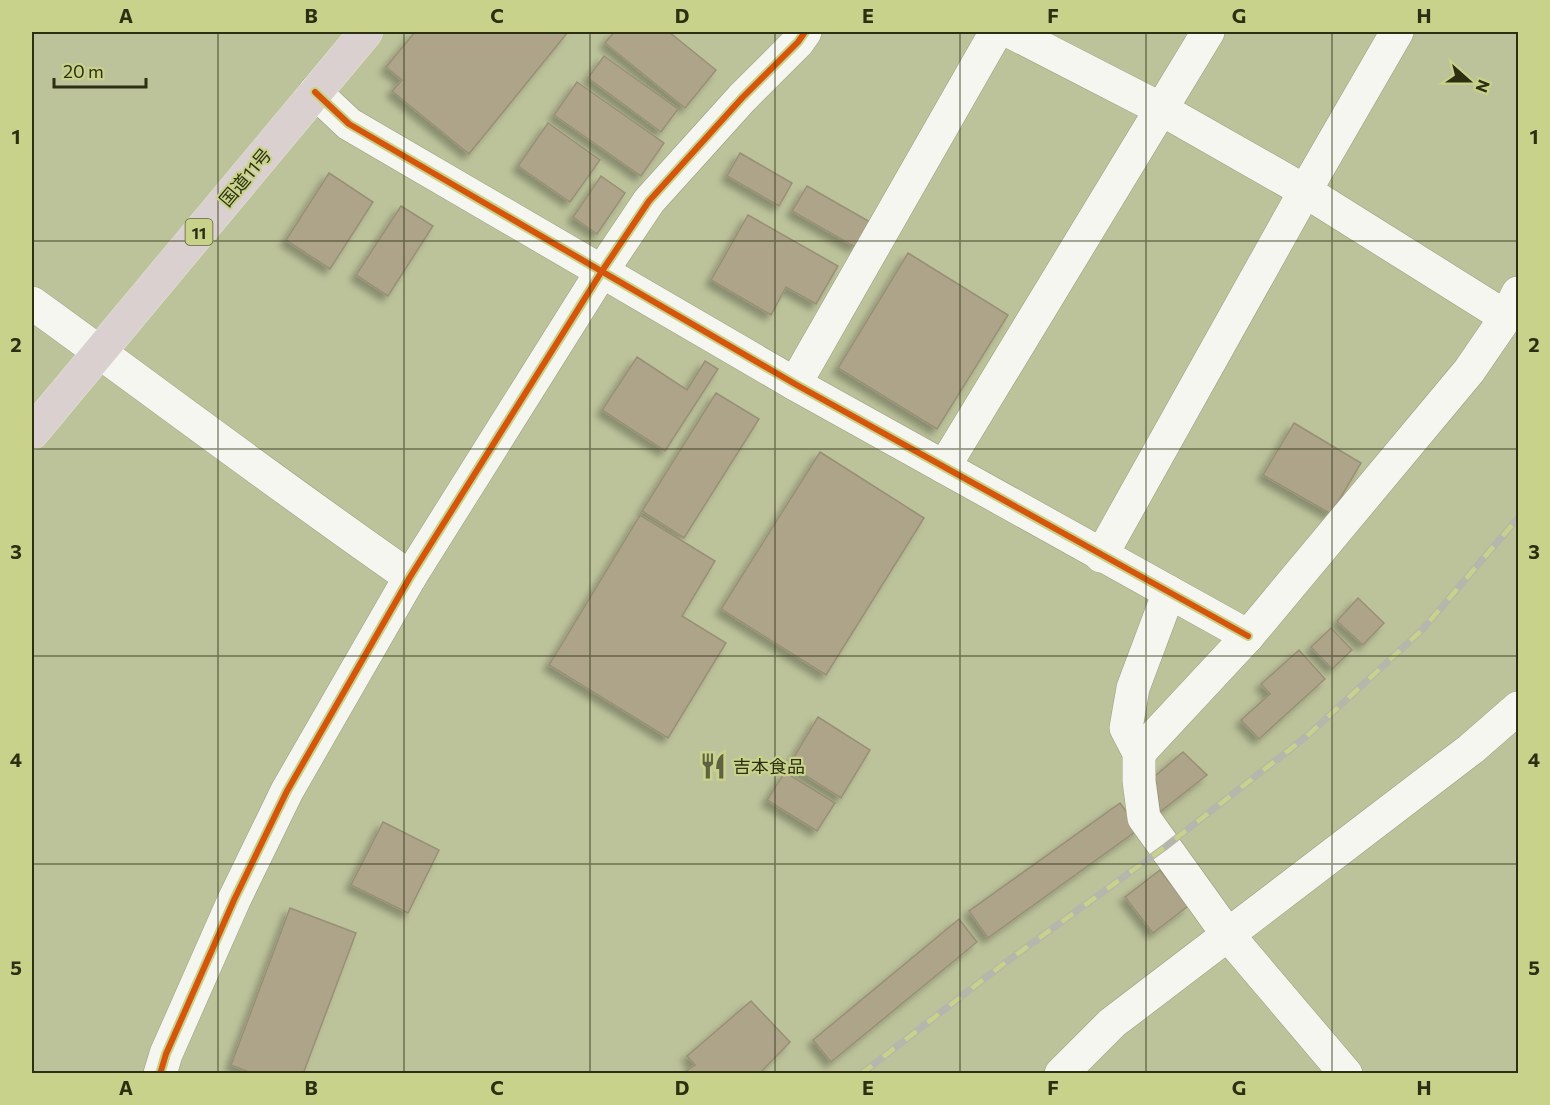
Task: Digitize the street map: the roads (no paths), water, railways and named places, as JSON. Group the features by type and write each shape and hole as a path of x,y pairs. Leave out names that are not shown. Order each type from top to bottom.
{"highway":[{"name":"国道11号","path":"32,433 366,32"}],"street":[{"path":"160,1074 166,1054 234,900 287,791 410,577 602,271 650,201 741,98 798,42 805,32"},
{"path":"795,384 996,32"},
{"path":"1011,32 1161,109 1512,305 1469,371 1248,636 1139,753"},
{"path":"944,467 1208,32"},
{"path":"1101,556 1305,191 1397,32"},
{"path":"315,93 349,124 795,384 1248,636"},
{"path":"32,303 300,501 410,577"},
{"path":"1168,592 1133,688 1126,728 1139,753 1139,781 1144,818 1228,935 1346,1074"},
{"path":"1061,1074 1112,1023 1471,749 1518,708"}],"railway":[{"path":"861,1074 1002,965 1165,847 1307,736 1422,630 1518,518"}],"place":[{"name":"吉本食品","path":"713,766"}]}
